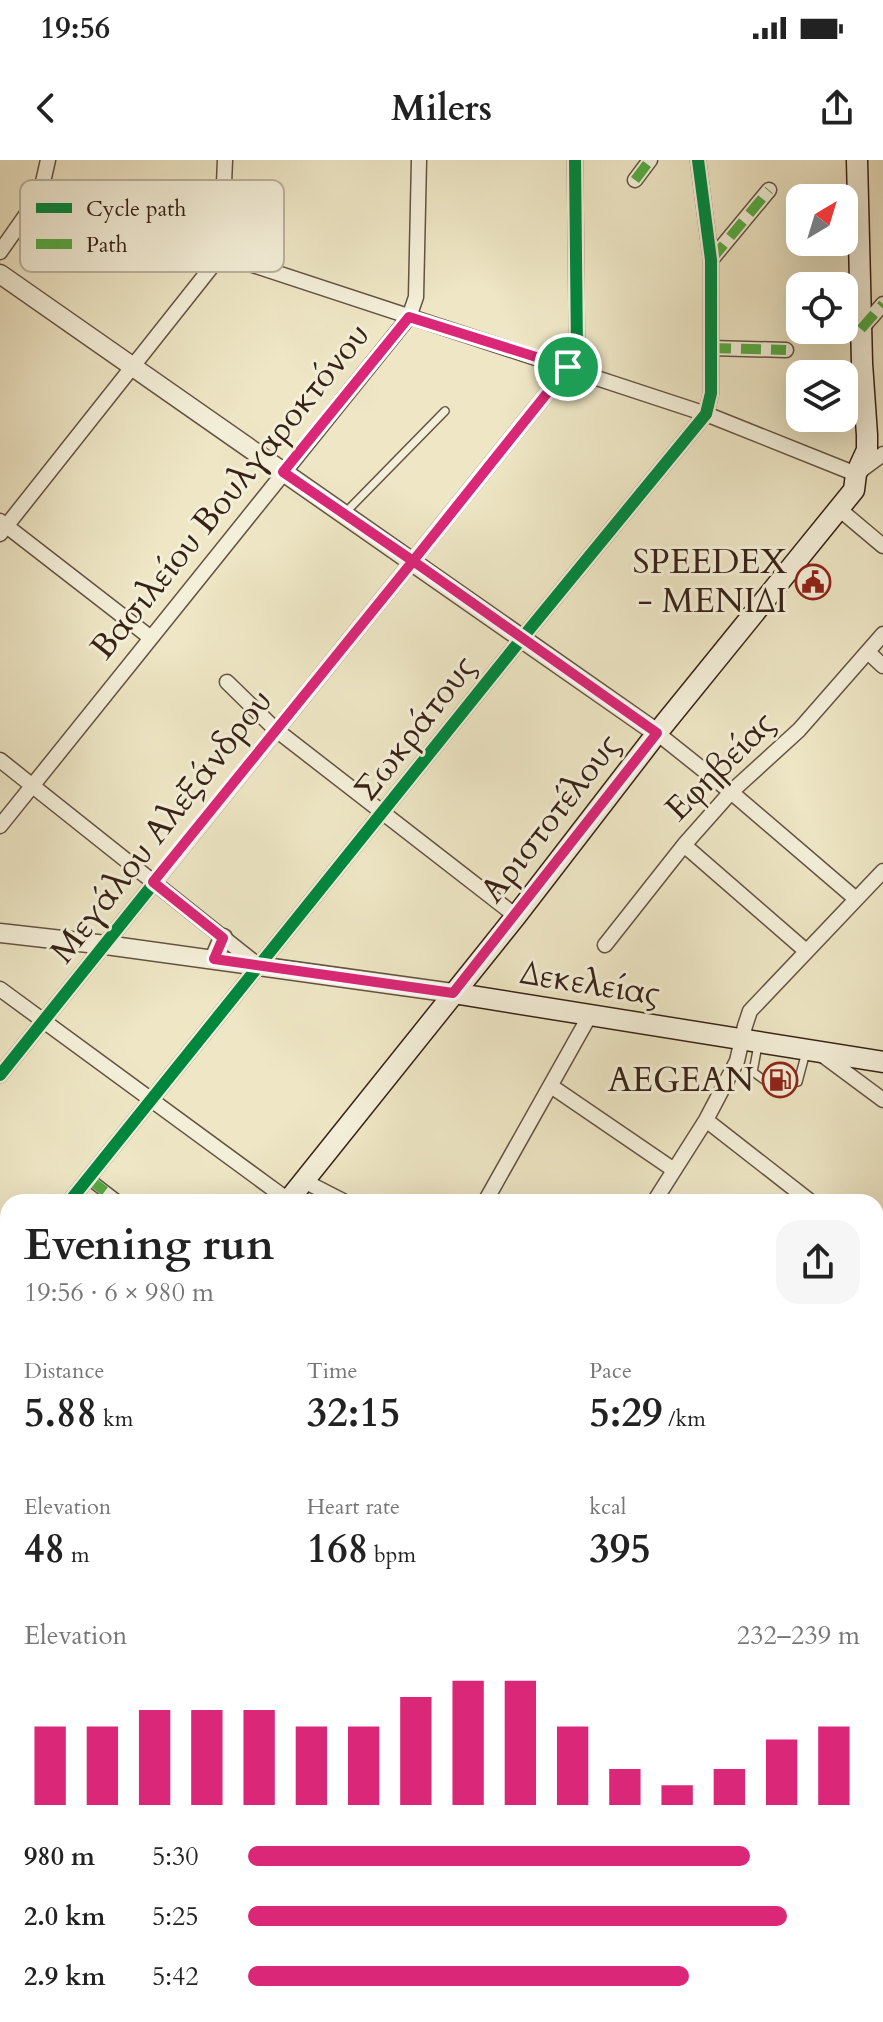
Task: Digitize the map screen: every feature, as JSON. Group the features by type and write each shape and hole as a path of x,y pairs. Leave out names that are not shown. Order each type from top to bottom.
{"main road":[{"name":"Αριστοτέλους","path":"294,1194 516,916 657,733 854,490 856,474 867,450 857,160"},
{"name":"Δεκελείας","path":"453,993 883,1062"}],"street":[{"path":"43,180 48,160"},
{"path":"224,180 225,160"},
{"name":"Βασιλείου Βουλγαροκτόνου","path":"0,826 409,317 416,297 419,160"},
{"name":"Μεγάλου Αλεξάνδρου","path":"0,1075 568,367 577,351 575,160"},
{"path":"635,180 650,160"},
{"path":"698,160 711,260 711,393 706,414"},
{"path":"711,260 769,190"},
{"path":"0,252 20,224"},
{"path":"151,638 2,527 208,272"},
{"path":"273,272 706,414 856,474 883,454"},
{"path":"0,274 657,733 856,899"},
{"path":"861,329 883,304"},
{"path":"711,348 786,350"},
{"name":"Σωκράτους","path":"76,1194 706,414"},
{"path":"839,509 883,546"},
{"name":"Εφηβείας","path":"605,945 684,845 731,792 799,730 883,634"},
{"path":"869,653 883,666"},
{"path":"227,682 275,729 516,916"},
{"path":"0,760 259,966"},
{"path":"684,845 806,951"},
{"path":"659,1194 706,1120 750,1040 750,1011 883,871"},
{"name":"Δεκελείας","path":"0,933 453,993"},
{"path":"214,959 223,938"},
{"path":"0,989 279,1194"},
{"path":"490,1194 590,1015"},
{"path":"812,1050 883,1100"},
{"path":"551,1086 674,1170"},
{"path":"706,1120 801,1194"},
{"path":"89,1179 109,1194"},
{"path":"304,1181 329,1194"}],"lane":[{"path":"343,514 445,411"},
{"path":"750,1040 753,1072 764,1080"},
{"path":"791,1083 798,1082 812,1050"}],"marked path":[{"path":"635,180 650,160"},
{"path":"711,260 769,190"},
{"path":"861,329 883,304"},
{"path":"711,348 786,350"},
{"path":"89,1179 109,1194"}],"cycle path":[{"path":"0,1075 568,367 577,351 575,160"},
{"path":"75,1194 706,414 711,393 711,260 698,160"}],"place":[{"name":"SPEEDEX - ΜΕΝΙΔΙ","path":"813,582"},
{"name":"AEGEAN","path":"780,1080"}],"route":[{"path":"568,367 409,317 283,472 413,561 153,882 223,938 214,959 453,993 657,733 413,561 568,367"}]}
